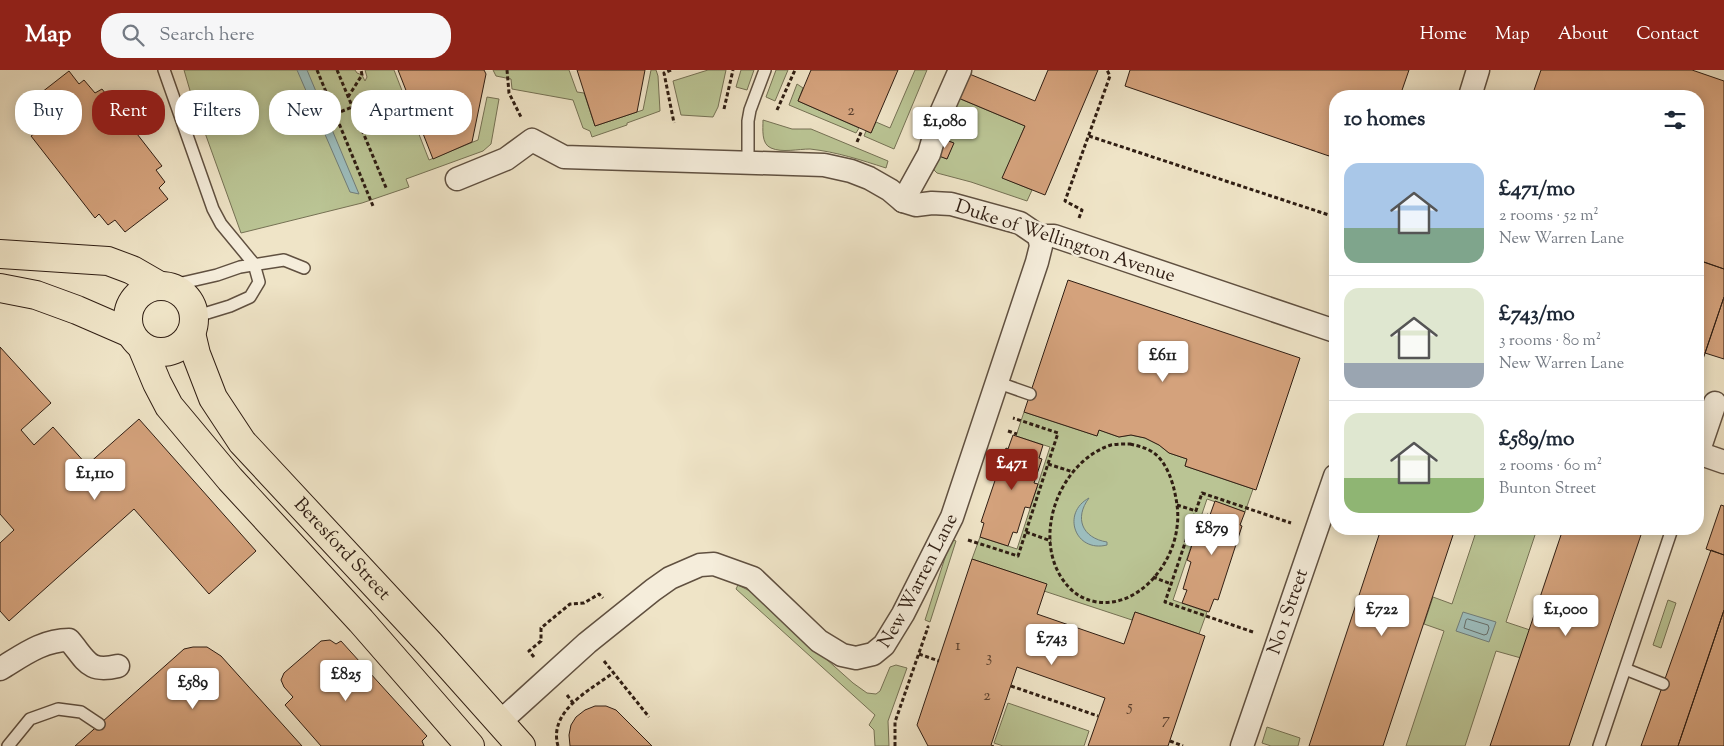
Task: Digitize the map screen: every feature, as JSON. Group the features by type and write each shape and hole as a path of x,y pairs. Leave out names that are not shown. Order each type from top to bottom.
{"main road":[{"path":"0,254 108,261 132,270 164,286 179,290 192,306 193,325 184,343 180,346 164,352 152,352 136,340 77,310 36,295 0,288"},
{"path":"136,340 128,323 128,312 132,302 148,288 164,286"},
{"name":"Beresford Street","path":"193,325 202,371 213,398 242,442 522,746"},
{"name":"Beresford Street","path":"136,340 157,383 176,413 230,479 361,621 470,746"},
{"path":"478,746 500,722"}],"street":[{"path":"904,201 929,154 941,113 960,70"},
{"path":"1472,90 1478,70"},
{"name":"Duke of Wellington Avenue","path":"457,179 506,159 532,140 564,157 824,166 850,171 874,181 904,201 916,205 932,203 950,204 1020,223 1039,236 1054,236 1329,329"},
{"name":"New Warren Lane","path":"500,722 587,643 653,590 670,578 700,565 714,564 753,578 819,641 842,655 856,658 874,654 884,645 903,614 952,517 1037,262 1041,246 1039,236"},
{"path":"1704,435 1715,402"},
{"path":"1704,455 1724,462"},
{"name":"No 1 Street","path":"1242,746 1329,493"},
{"path":"0,669 42,644 55,640 69,640 91,666 103,669 118,666"}],"lane":[{"path":"164,70 213,209 221,224 254,264 259,282 250,297 193,325"},
{"path":"748,162 748,121 750,110 765,70"},
{"path":"164,286 254,264 284,260 304,268"},
{"path":"996,382 1030,394"},
{"path":"1599,746 1670,535"},
{"path":"1625,669 1663,684"},
{"path":"8,746 30,719 58,709 81,712 100,724"}],"path":[{"path":"317,70 325,90"},
{"path":"337,70 351,104"},
{"path":"348,97 362,75 361,70"},
{"path":"507,70 509,92"},
{"path":"671,70 664,73 674,123"},
{"path":"724,109 733,70"},
{"path":"778,110 795,70"},
{"path":"1077,223 1082,210 1066,201 1110,76 1107,70"},
{"path":"341,129 373,206"},
{"path":"857,142 862,130"},
{"path":"364,135 387,190"},
{"path":"1089,136 1329,215"},
{"path":"977,543 1018,556 1058,433 1021,421"},
{"path":"1130,444 1143,447 1155,454 1162,461 1172,479 1177,505 1177,527 1172,548 1160,570 1138,592 1124,600 1105,603 1078,596 1058,573 1053,557 1050,532 1054,506 1064,482 1082,462 1096,452 1112,445 1130,444"},
{"path":"1048,464 1073,472"},
{"path":"1278,641 1165,602 1202,493 1316,531"},
{"path":"1177,505 1196,511"},
{"path":"1026,532 1051,541"},
{"path":"1153,577 1171,584"},
{"path":"532,655 529,651 541,641 541,628 570,604 584,603 599,594"},
{"path":"895,746 895,722 928,627"},
{"path":"919,654 939,661"},
{"path":"608,666 649,717"},
{"path":"558,746 557,726 565,711 613,673"},
{"path":"1011,686 1098,716"},
{"path":"569,697 573,703"},
{"path":"1170,741 1183,746"}],"green space":[{"path":"184,70 355,70 362,75 365,81 367,77 365,70 394,70 402,90 351,90 351,135 419,135 429,160 478,140 487,97 499,99 491,144 483,151 406,179 409,187 362,203 241,233 206,135 259,135 259,90 190,90"},
{"path":"493,70 569,70 577,92 584,93 595,126 643,110 651,70 656,70 660,111 592,137 590,131 583,128 573,100 512,89 511,79 496,76"},
{"path":"708,70 726,70 718,107 713,117 681,115 673,81"},
{"path":"741,70 754,70 747,90 736,87"},
{"path":"776,70 788,70 775,101 766,97"},
{"path":"915,70 927,70 894,149 864,136 866,131 871,133 876,122 890,128"},
{"path":"797,84 803,88 798,101 859,128 856,133 789,105"},
{"path":"958,98 1025,126 1003,178 1032,190 1027,201 971,182 937,173 934,170 935,154 947,159 953,143 942,138"},
{"path":"763,120 792,129 811,129 888,161 886,168 820,150 785,151 771,148 764,140"},
{"path":"1024,412 1097,436 1099,430 1119,437 1131,435 1145,438 1169,453 1187,459 1185,466 1253,489 1245,512 1207,499 1173,600 1207,612 1199,634 1135,612 1132,620 1044,591 1046,584 972,559 980,537 1017,549 1050,447 1016,436"},
{"path":"1475,535 1535,535 1506,622 1530,630 1521,658 1496,651 1465,746 1406,746 1444,631 1424,624 1433,597 1452,604"},
{"path":"951,539 956,541 930,622 925,620"},
{"path":"738,585 750,591 853,683 867,693 876,694 880,691 890,667 896,665 907,668 888,721 889,746 875,746 874,730 869,725 875,715 736,589"},
{"path":"1668,600 1676,603 1661,648 1653,645"},
{"path":"1008,703 1089,731 1084,746 1003,746 994,743"},
{"path":"1267,727 1300,738 1298,746 1271,746 1262,743"}],"water":[{"path":"297,70 307,70 315,90 306,90"},
{"path":"325,135 334,135 359,194 350,192"},
{"path":"1089,498 1084,505 1082,513 1083,526 1086,532 1098,540 1107,542 1107,545 1096,546 1087,543 1080,538 1076,530 1074,522 1076,513 1080,505"},
{"path":"1463,612 1496,622 1489,642 1456,631"}],"building":[{"path":"398,70 484,70 486,74 472,142 433,159 424,135 472,135 472,90 406,90"},
{"path":"577,70 645,70 637,112 595,126"},
{"path":"811,70 898,70 871,133 798,101"},
{"path":"1048,70 1098,70 1045,195 1002,178 1025,126 956,97 967,73 1035,101"},
{"path":"1130,70 1409,70 1402,90 1329,90 1329,156 1125,86"},
{"path":"1541,70 1692,70 1724,81 1724,269 1704,262 1704,90 1534,90"},
{"path":"69,71 79,84 84,80 92,90 92,135 138,135 162,166 156,170 165,182 159,188 168,199 125,232 115,220 108,225 99,214 95,218 31,136 82,135 82,90 45,90"},
{"path":"943,139 954,143 947,159 936,155"},
{"path":"1704,262 1724,269 1724,297 1704,356"},
{"path":"1068,280 1300,358 1256,490 1185,466 1187,459 1169,453 1145,438 1131,435 1119,437 1099,430 1097,436 1024,412"},
{"path":"1724,297 1724,359 1705,353"},
{"path":"0,347 51,403 21,430 34,445 53,427 87,465 139,419 256,551 209,594 134,509 9,621 0,611 0,543 14,530 0,514"},
{"path":"1013,435 1043,445 1039,458 1042,459 1034,483 1038,484 1030,508 1025,507 1017,533 1013,532 1008,546 980,537 984,523 981,522 1006,448 1008,449"},
{"path":"1215,501 1245,512 1218,600 1214,599 1209,612 1182,603 1187,590 1183,589 1191,562 1187,560 1195,536 1199,537 1207,514 1210,515"},
{"path":"1721,505 1724,506 1724,555 1706,549"},
{"path":"1379,535 1453,535 1383,746 1309,746"},
{"path":"1561,535 1641,535 1569,746 1490,746"},
{"path":"1711,550 1724,555 1724,610 1678,746 1641,746"},
{"path":"972,559 1047,584 1037,614 1124,644 1135,612 1205,636 1168,746 1088,746 1105,698 1017,667 991,745 994,746 928,746 917,725"},
{"path":"1724,610 1724,746 1678,746 1708,658"},
{"path":"330,640 336,644 341,641 427,736 422,741 424,746 321,746 285,705 293,697 284,687 281,680 284,673 321,641"},
{"path":"207,647 221,656 302,746 75,746 184,649"},
{"path":"595,706 606,706 616,710 652,746 570,746 569,735 571,725 576,717 585,710"}]}
